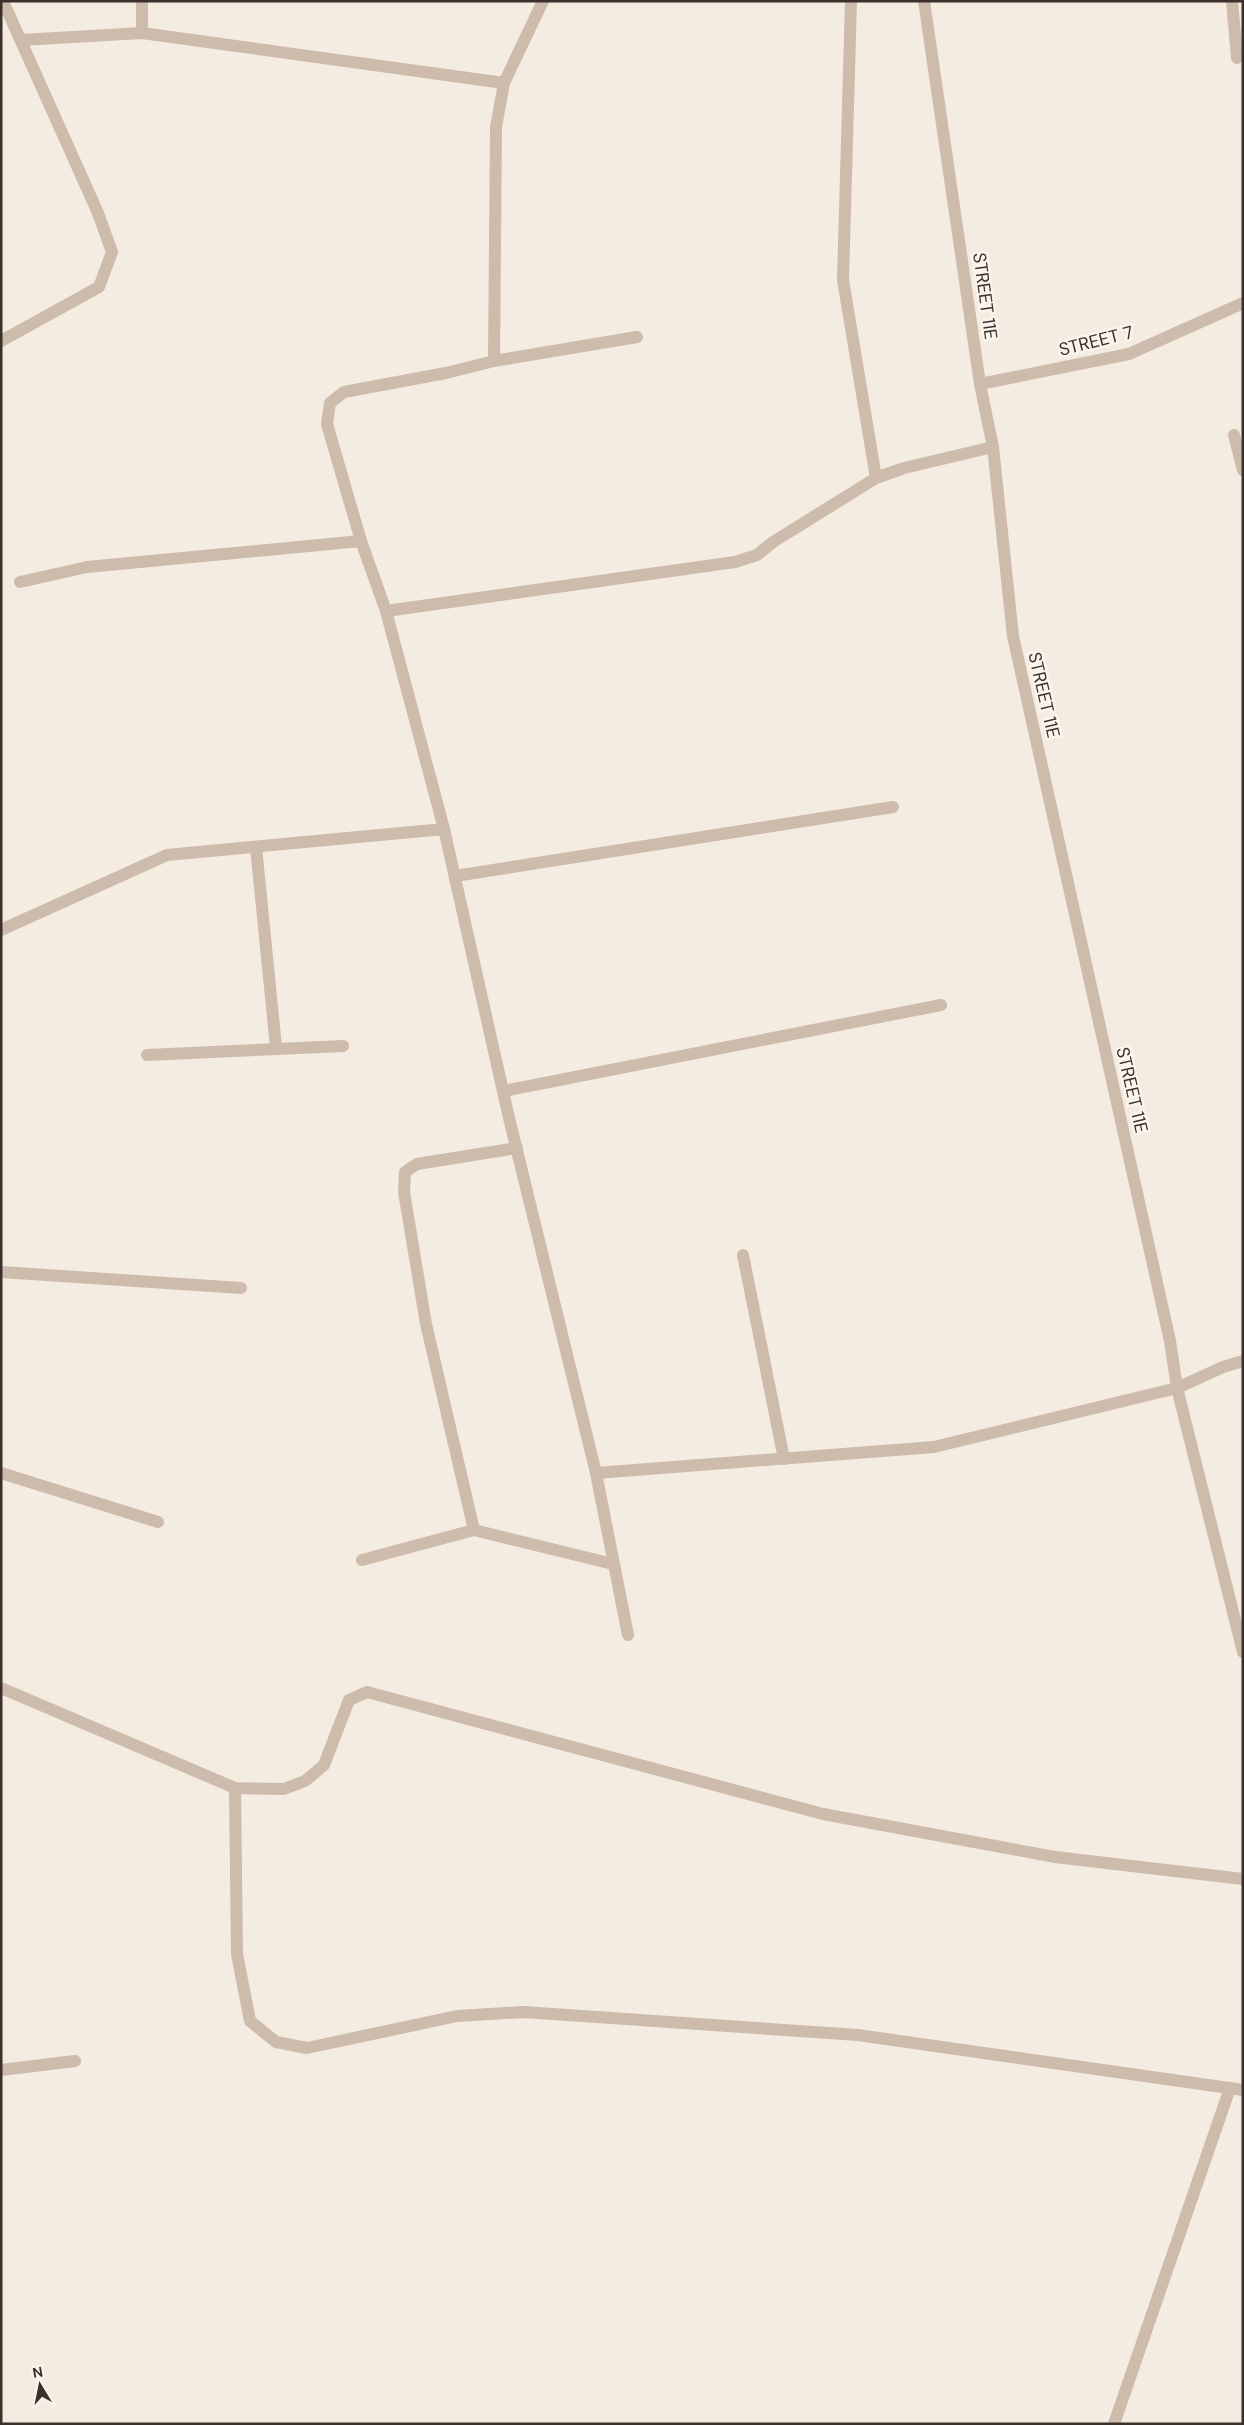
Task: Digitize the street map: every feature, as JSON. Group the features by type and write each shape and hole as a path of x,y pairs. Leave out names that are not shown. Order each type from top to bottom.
{"street":[{"path":"1,341 99,287 112,252 98,213 3,1"},
{"path":"142,1 142,33"},
{"path":"494,361 496,127 504,83 543,1"},
{"path":"851,1 843,280 876,478"},
{"name":"STREET 11E","path":"924,1 980,384 993,447 1013,636 1170,1340 1177,1388 1243,1652"},
{"path":"1232,1 1237,58"},
{"path":"20,40 142,33 504,83"},
{"name":"STREET 7","path":"980,384 1129,354 1243,303"},
{"path":"628,1635 596,1473 503,1091 444,829 386,611 361,541 328,424 330,402 344,392 446,373 494,361 637,337"},
{"path":"1234,435 1243,470"},
{"path":"386,611 735,562 757,555 774,542 876,478 904,468 993,447"},
{"path":"20,582 87,567 361,541"},
{"path":"455,876 893,807"},
{"path":"1,930 167,855 444,829"},
{"path":"256,847 276,1047"},
{"path":"503,1091 941,1005"},
{"path":"147,1055 276,1047 342,1046"},
{"path":"474,1530 426,1324 404,1192 406,1172 417,1164 517,1148"},
{"path":"743,1256 784,1459"},
{"path":"1,1272 241,1288"},
{"path":"596,1473 934,1447 1177,1388 1222,1367 1243,1361"},
{"path":"1,1474 158,1522"},
{"path":"362,1560 474,1530 614,1564"},
{"path":"1,1688 235,1788 284,1789 305,1781 324,1765 349,1700 367,1692 823,1814 1055,1857 1243,1879"},
{"path":"235,1788 237,1954 250,2021 276,2042 307,2048 457,2016 524,2012 858,2035 1236,2089 1114,2424"},
{"path":"1,2070 75,2061"}]}
